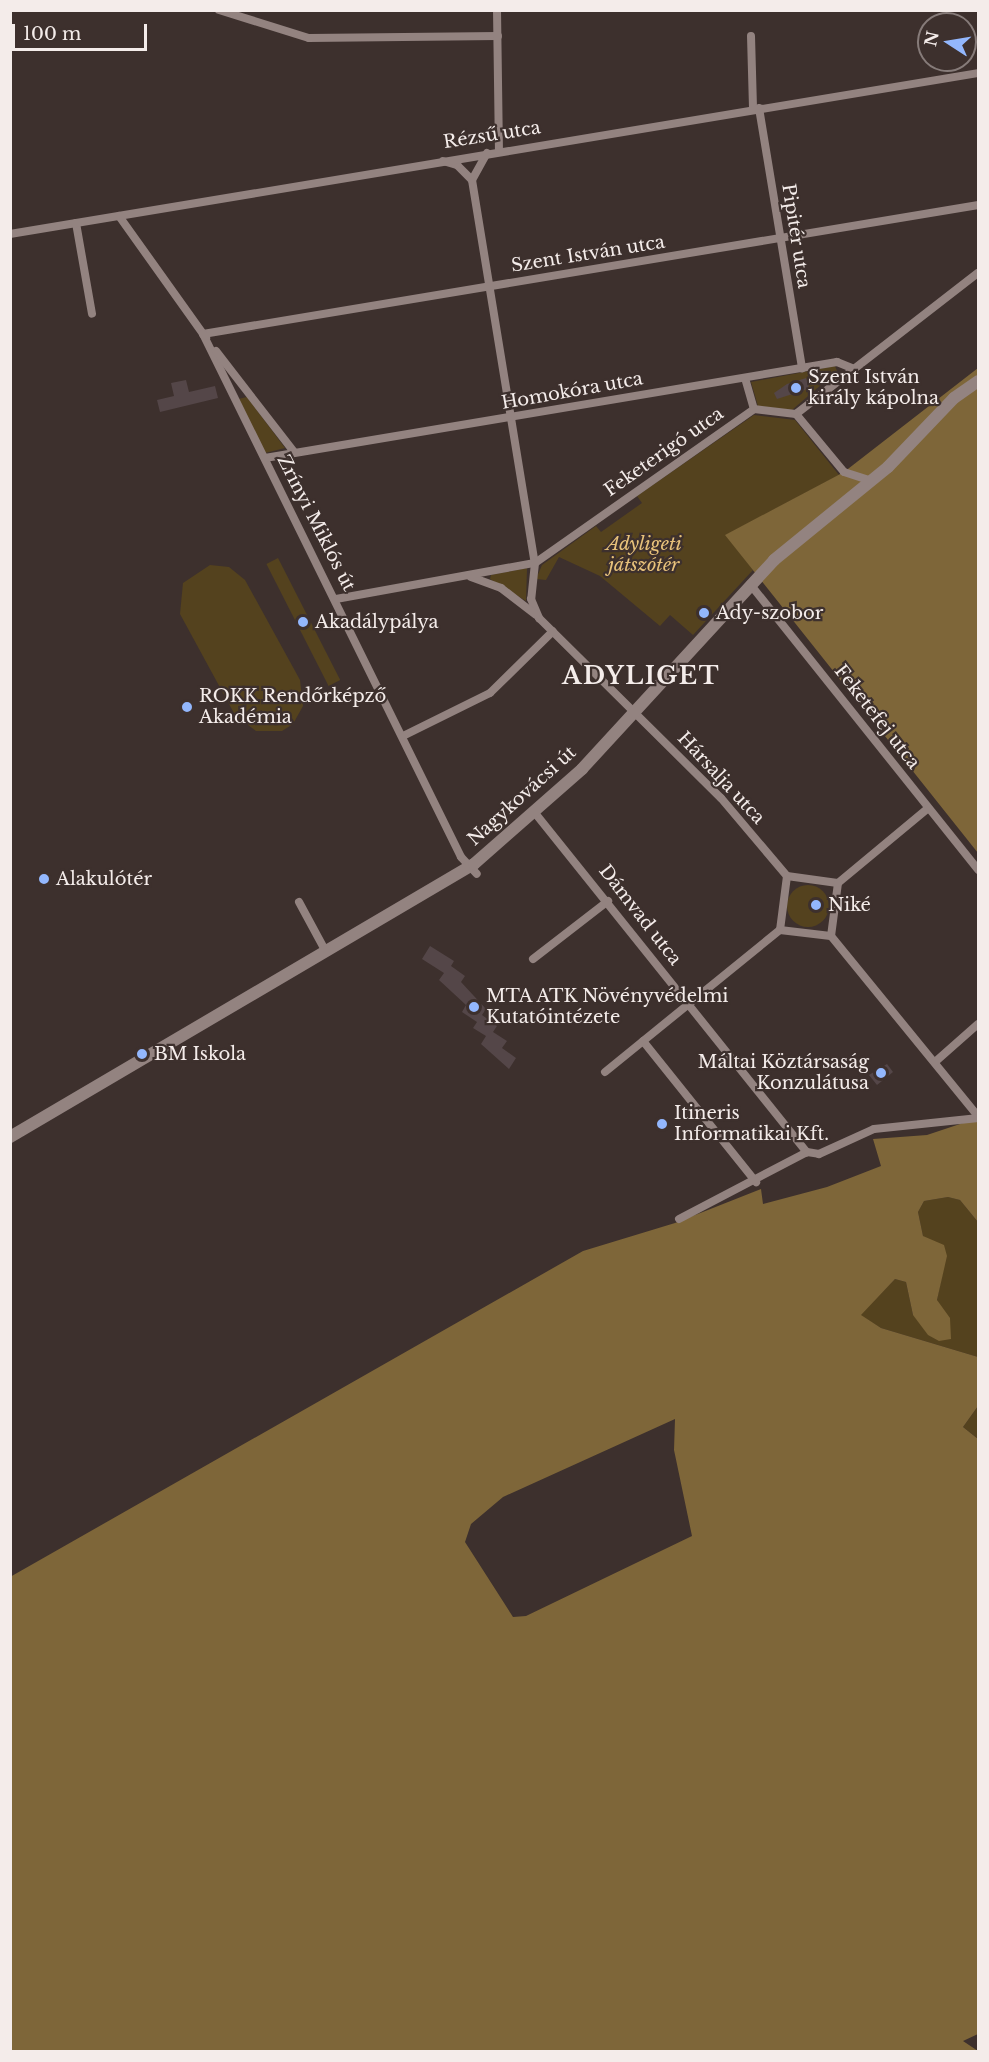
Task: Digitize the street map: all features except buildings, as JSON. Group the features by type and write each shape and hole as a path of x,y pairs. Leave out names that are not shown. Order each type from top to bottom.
{"street":[{"path":"219,10 309,38 498,36"},
{"path":"497,10 499,150"},
{"name":"Pipitér utca","path":"751,36 756,109 802,368"},
{"name":"Rézsű utca","path":"10,234 499,150 978,74"},
{"path":"472,180 488,152"},
{"path":"434,161 457,165 472,180 535,563 530,586 539,618"},
{"name":"Szent István utca","path":"203,334 978,205"},
{"name":"Zrínyi Miklós út","path":"119,216 203,334 294,452"},
{"path":"76,223 92,314"},
{"path":"796,414 852,368 978,273"},
{"name":"Zrínyi Miklós út","path":"203,334 336,598 461,857 474,870"},
{"name":"Homokóra utca","path":"265,458 802,368 844,362 852,368"},
{"path":"745,378 754,409 796,414 844,472 871,481"},
{"name":"Nagykovácsi út","path":"10,1137 326,952 474,870 535,813 750,584 871,481 954,398 978,381"},
{"name":"Feketerigó utca","path":"336,598 535,563 754,409"},
{"name":"Hársalja utca","path":"464,576 501,588 553,631 721,798 787,876"},
{"name":"Feketefej utca","path":"750,584 927,809 978,870"},
{"path":"403,736 490,693 553,631"},
{"path":"831,936 838,883 927,809"},
{"name":"Dámvad utca","path":"535,813 608,901 807,1152"},
{"path":"605,1072 780,930 787,876 838,883"},
{"path":"533,959 608,901"},
{"path":"299,902 326,952"},
{"path":"780,930 831,936 978,1117"},
{"path":"935,1062 978,1024"},
{"path":"643,1041 756,1182"},
{"path":"679,1219 756,1182 807,1152 819,1154 874,1129 978,1117"}],"green space":[{"path":"835,366 837,371 792,410 758,406 751,382"},
{"path":"247,397 285,448 265,453 238,399"},
{"name":"Adyligeti játszótér","path":"754,415 795,420 839,475 726,535 753,570 693,635 670,615 660,626 600,576 559,557 546,580 536,579 542,565 596,526 601,532 642,503 637,496"},
{"name":"Akadálypálya","path":"278,558 340,680 329,686 266,564"},
{"path":"210,565 229,567 245,580 300,680 303,706 293,724 282,731 256,731 235,715 180,614 183,583"},
{"path":"527,568 526,601 490,579 491,575"},
{"path":"808,885 816,886 823,891 828,898 828,914 823,921 816,926 808,927 800,926 793,921 788,914 787,906 788,898 793,891 800,886"},
{"path":"948,1197 960,1200 978,1222 978,1357 881,1328 860,1315 895,1279 906,1282 913,1315 941,1311 937,1300 946,1256 923,1236 918,1212 924,1201"},
{"path":"978,1406 978,1439 963,1427"}],"shaded area":[{"path":"978,368 978,853 725,535 844,472"},
{"path":"978,1118 978,1222 960,1200 948,1197 924,1201 918,1212 923,1236 944,1245 947,1256 937,1300 950,1318 951,1339 939,1341 928,1335 913,1315 906,1282 895,1279 861,1315 881,1328 978,1357 978,1406 963,1427 978,1439 978,2034 963,2041 978,2051 11,2051 10,1577 583,1251 675,1223 761,1189 763,1204 827,1187 881,1166 873,1139 927,1135","holes":["675,1419 674,1450 692,1536 526,1616 513,1617 465,1542 471,1524 503,1497"]}],"place":[{"name":"Szent István király kápolna","path":"796,388"},
{"name":"Ady-szobor","path":"704,613"},
{"name":"Akadálypálya","path":"303,622"},
{"name":"ROKK Rendőrképző Akadémia","path":"187,707"},
{"name":"Alakulótér","path":"44,879"},
{"name":"Niké","path":"816,905"},
{"name":"MTA ATK Növényvédelmi Kutatóintézete","path":"474,1007"},
{"name":"BM Iskola","path":"142,1054"},
{"name":"Máltai Köztársaság Konzulátusa","path":"881,1073"},
{"name":"Itineris Informatikai Kft.","path":"662,1124"}],"district":[{"name":"ADYLIGET","path":"641,676"}]}
